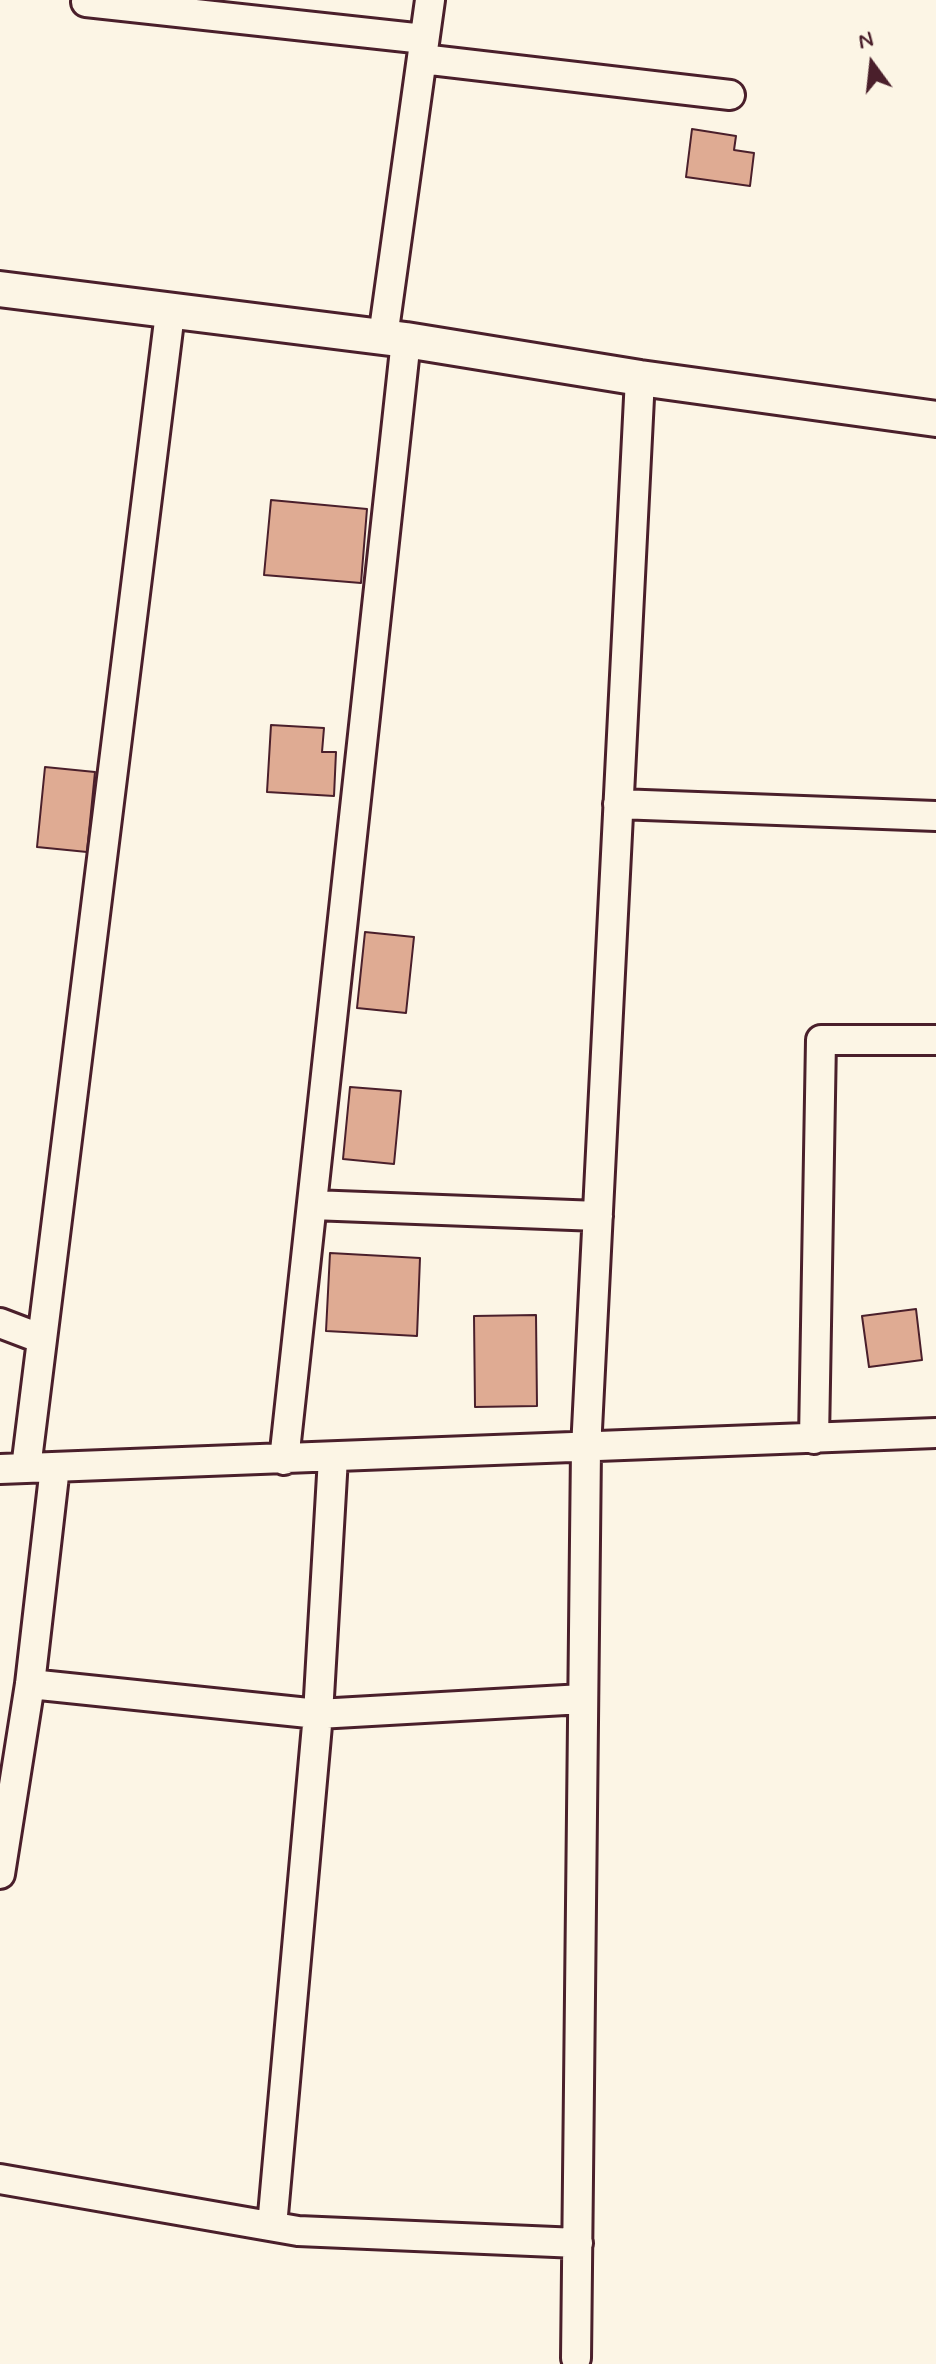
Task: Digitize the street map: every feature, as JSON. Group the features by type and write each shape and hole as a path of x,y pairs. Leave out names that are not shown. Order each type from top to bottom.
{"street":[{"path":"284,1460 312,1205 394,338 430,0"},
{"path":"86,2 730,95"},
{"path":"0,289 170,313 394,338 640,378 936,419"},
{"path":"170,313 42,1339 13,1468 586,1449 936,1433"},
{"path":"576,2358 586,1449 640,378"},
{"path":"618,804 936,816"},
{"path":"814,1439 821,1040 936,1040"},
{"path":"312,1205 598,1216"},
{"path":"0,1323 42,1339"},
{"path":"272,2226 318,1714 333,1458"},
{"path":"0,1874 30,1684 55,1467"},
{"path":"30,1684 318,1714 583,1699"},
{"path":"0,2179 298,2231 578,2243"}],"building":[{"path":"692,129 736,136 734,150 754,153 750,186 686,177"},
{"path":"271,500 367,509 361,583 264,575"},
{"path":"271,725 324,728 322,752 336,752 334,796 267,792"},
{"path":"45,767 95,772 87,852 37,847"},
{"path":"365,932 414,937 406,1013 357,1008"},
{"path":"350,1087 401,1091 394,1164 343,1159"},
{"path":"330,1253 420,1258 417,1336 326,1331"},
{"path":"916,1309 922,1360 869,1367 862,1316"},
{"path":"536,1315 537,1406 475,1407 474,1316"}]}
